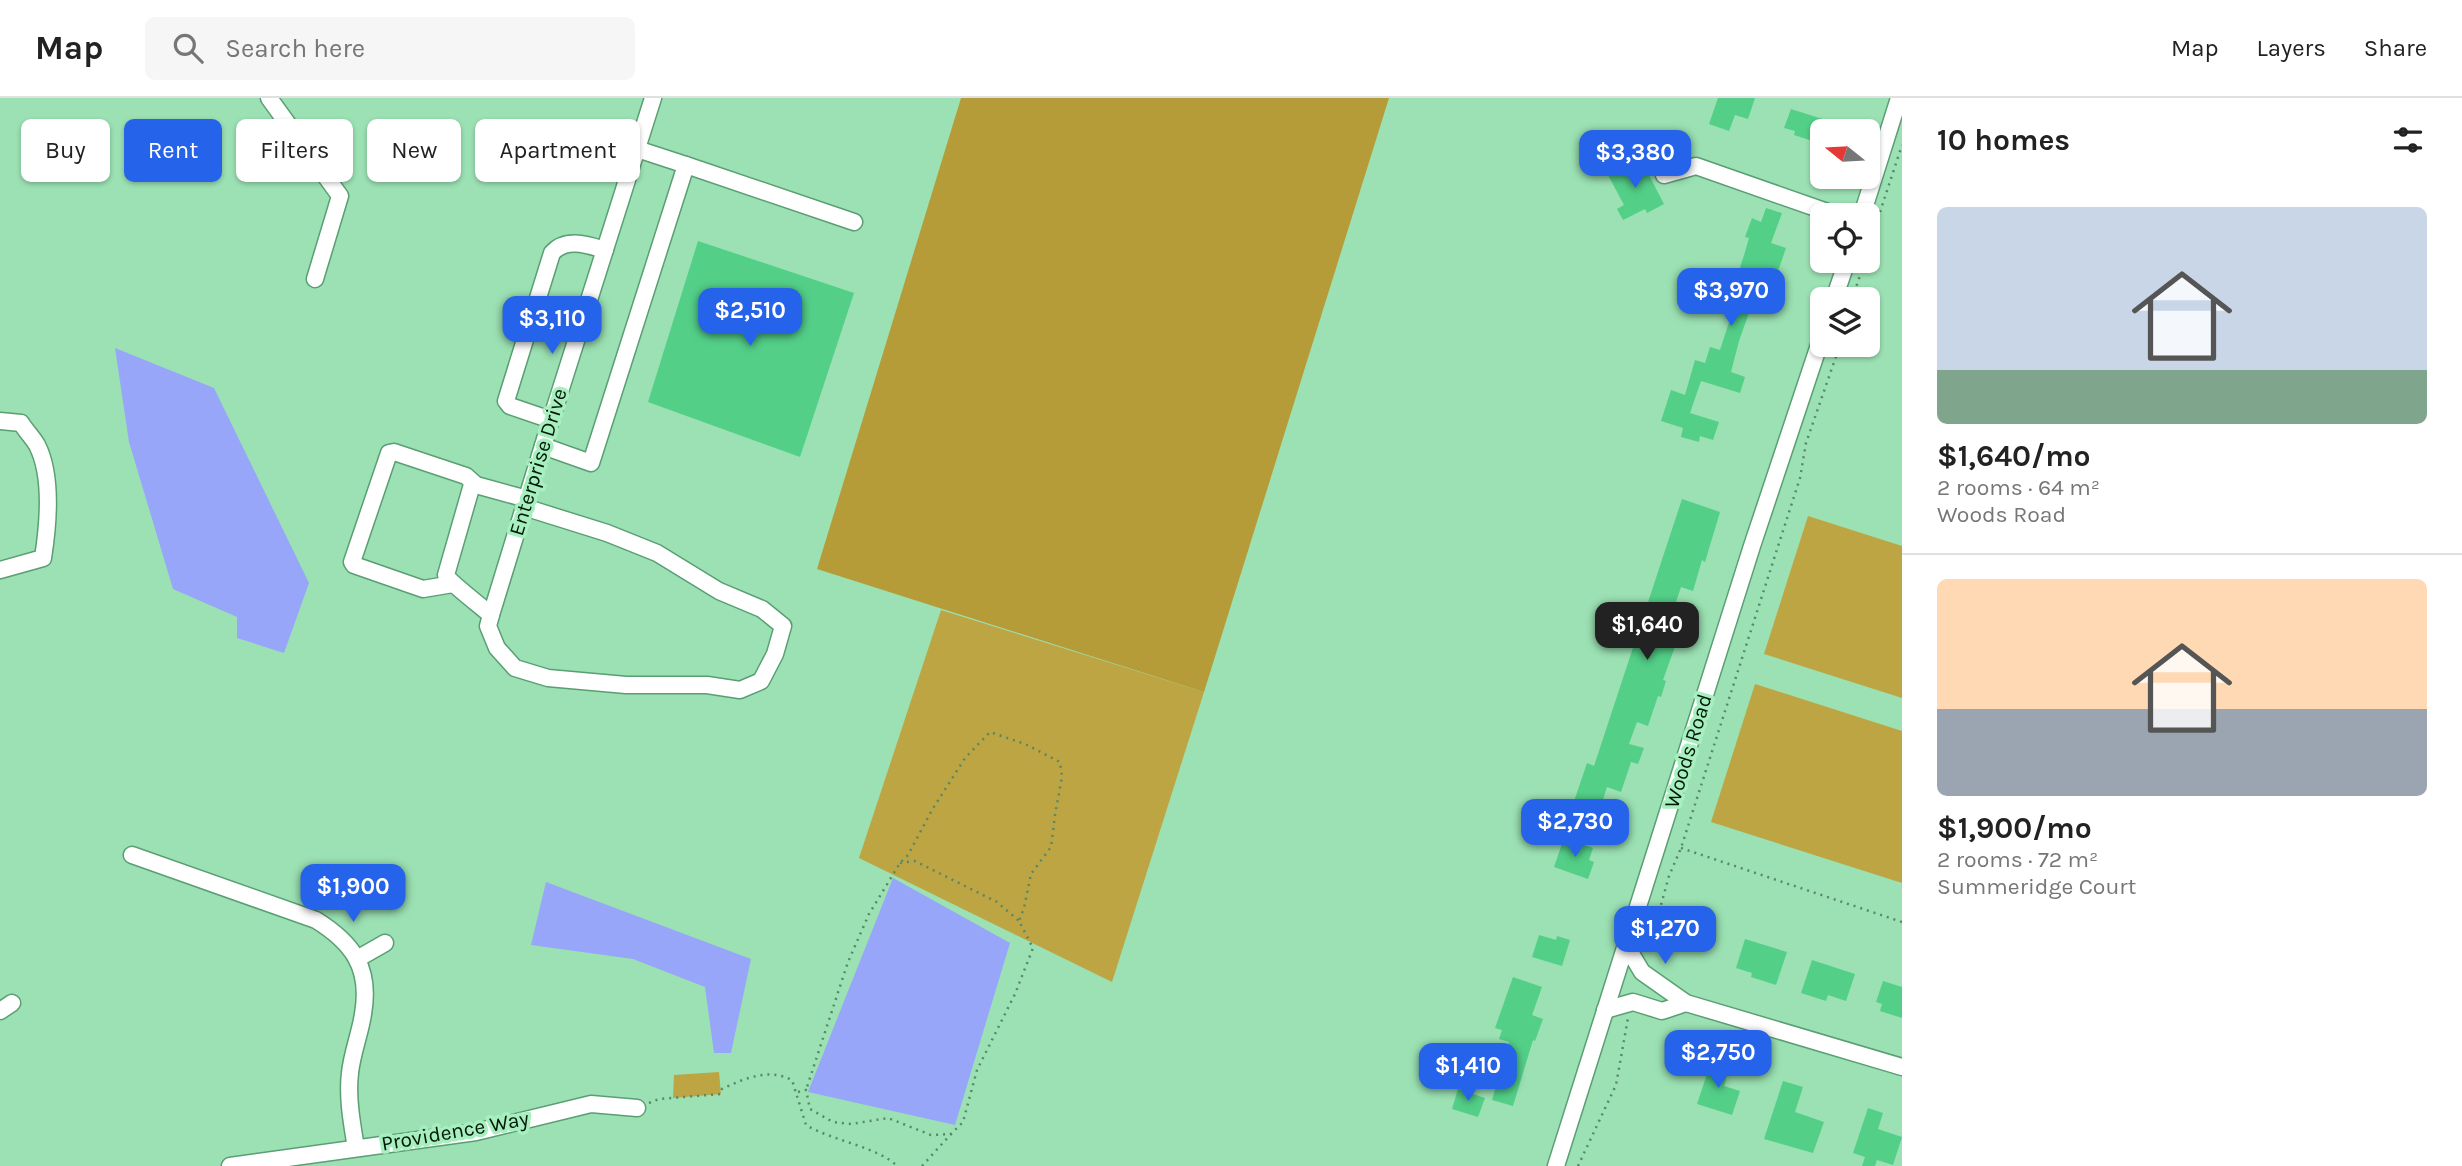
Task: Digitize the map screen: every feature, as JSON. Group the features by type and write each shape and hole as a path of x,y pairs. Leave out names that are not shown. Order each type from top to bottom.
{"street":[{"path":"269,98 340,196 314,279"},
{"name":"Enterprise Drive","path":"640,139 653,98"},
{"path":"1866,203 1899,98"},
{"path":"640,150 854,222"},
{"path":"543,446 591,463 686,165"},
{"path":"1664,175 1696,166 1810,206"},
{"name":"Enterprise Drive","path":"490,621 627,182"},
{"path":"551,420 510,406 506,401 552,253 555,249 577,242 605,250"},
{"name":"Woods Road","path":"1556,1166 1752,546 1815,357"},
{"path":"0,421 21,424 38,447 48,485 49,524 43,558 0,570"},
{"path":"453,584 423,589 352,562 389,453 394,452 466,476 476,485 657,553 719,591 762,609 783,626 775,654 761,681 740,690 707,685 626,685 548,678 515,668 497,648 490,621 446,575 446,567 471,488 476,485"},
{"path":"132,855 316,920 346,942 362,970 365,997 350,1070 355,1149"},
{"path":"357,959 385,943"},
{"path":"1626,945 1642,972 1686,1003 1902,1067"},
{"path":"1605,1010 1633,1002 1662,1011 1686,1003"},
{"name":"Providence Way","path":"230,1166 476,1132 591,1104 637,1108"}],"path":[{"path":"1880,213 1902,145"},
{"path":"1647,956 1669,876 1681,848 1794,496 1808,436 1836,357"},
{"path":"951,1134 931,1135 888,1118 851,1124 833,1122 810,1109 806,1090 848,962 869,914 900,863 908,855 932,810 965,758 990,732 1025,744 1060,762 1062,777 1051,847 1031,874 1019,920"},
{"path":"1681,848 1902,922"},
{"path":"900,863 915,861 998,902 1019,920 1033,948 1015,994 977,1070 963,1122 922,1166"},
{"path":"1578,1166 1616,1085 1630,1011"},
{"path":"637,1108 659,1099 721,1094 722,1089 748,1077 780,1074 792,1080 806,1125 822,1134 889,1157 897,1166"},
{"path":"797,1092 806,1090"}],"shaded area":[{"path":"961,98 1389,98 1204,692 817,569"},
{"path":"1808,516 1902,546 1902,698 1764,654"},
{"path":"941,610 1204,692 1112,982 859,858"},
{"path":"1755,684 1902,731 1902,883 1711,822"},
{"path":"719,1072 721,1094 673,1098 674,1075"}],"water":[{"path":"115,348 214,388 309,583 284,653 237,638 237,617 173,589 129,442"},
{"path":"893,878 1010,943 955,1125 808,1092"},
{"path":"546,882 751,959 731,1053 714,1053 705,987 633,959 531,945"}],"building":[{"path":"1718,98 1755,98 1748,119 1735,115 1729,131 1709,124"},
{"path":"1791,109 1822,119 1810,119 1810,140 1794,135 1795,131 1784,128"},
{"path":"1640,158 1664,204 1647,213 1645,209 1623,220 1617,209 1624,205 1608,175"},
{"path":"1766,208 1782,213 1771,243 1786,248 1769,297 1756,293 1739,341 1731,372 1745,377 1740,393 1701,381 1690,413 1719,422 1713,440 1700,436 1699,442 1681,437 1683,428 1661,421 1671,390 1685,395 1695,360 1705,363 1710,347 1720,350 1735,304 1725,301 1731,282 1735,283 1745,252 1749,238 1745,237 1752,218 1761,222"},
{"path":"698,241 854,293 800,457 648,402"},
{"path":"1682,499 1720,512 1693,591 1681,587 1674,608 1687,613 1663,680 1666,681 1661,697 1658,696 1648,726 1637,722 1629,744 1644,748 1638,764 1631,762 1621,792 1607,787 1600,809 1616,814 1611,830 1569,816 1587,763 1594,766"},
{"path":"1564,838 1593,848 1589,860 1594,862 1588,879 1554,867"},
{"path":"1539,935 1556,940 1557,936 1570,940 1562,966 1532,957"},
{"path":"1745,939 1787,952 1776,985 1751,977 1752,973 1736,968"},
{"path":"1812,960 1855,974 1846,1001 1828,995 1826,1001 1801,993"},
{"path":"1513,977 1542,987 1532,1015 1543,1019 1535,1041 1533,1040 1513,1106 1492,1100 1509,1042 1499,1039 1502,1030 1495,1028"},
{"path":"1883,981 1902,987 1902,1018 1880,1011 1882,1004 1876,1002"},
{"path":"1712,1059 1730,1064 1724,1086 1740,1091 1732,1115 1697,1104"},
{"path":"1783,1081 1803,1087 1795,1112 1824,1122 1813,1153 1764,1139"},
{"path":"1458,1089 1485,1098 1478,1117 1452,1109"},
{"path":"1868,1108 1883,1113 1878,1129 1902,1137 1893,1165 1877,1160 1875,1166 1862,1166 1865,1157 1853,1153"}]}
